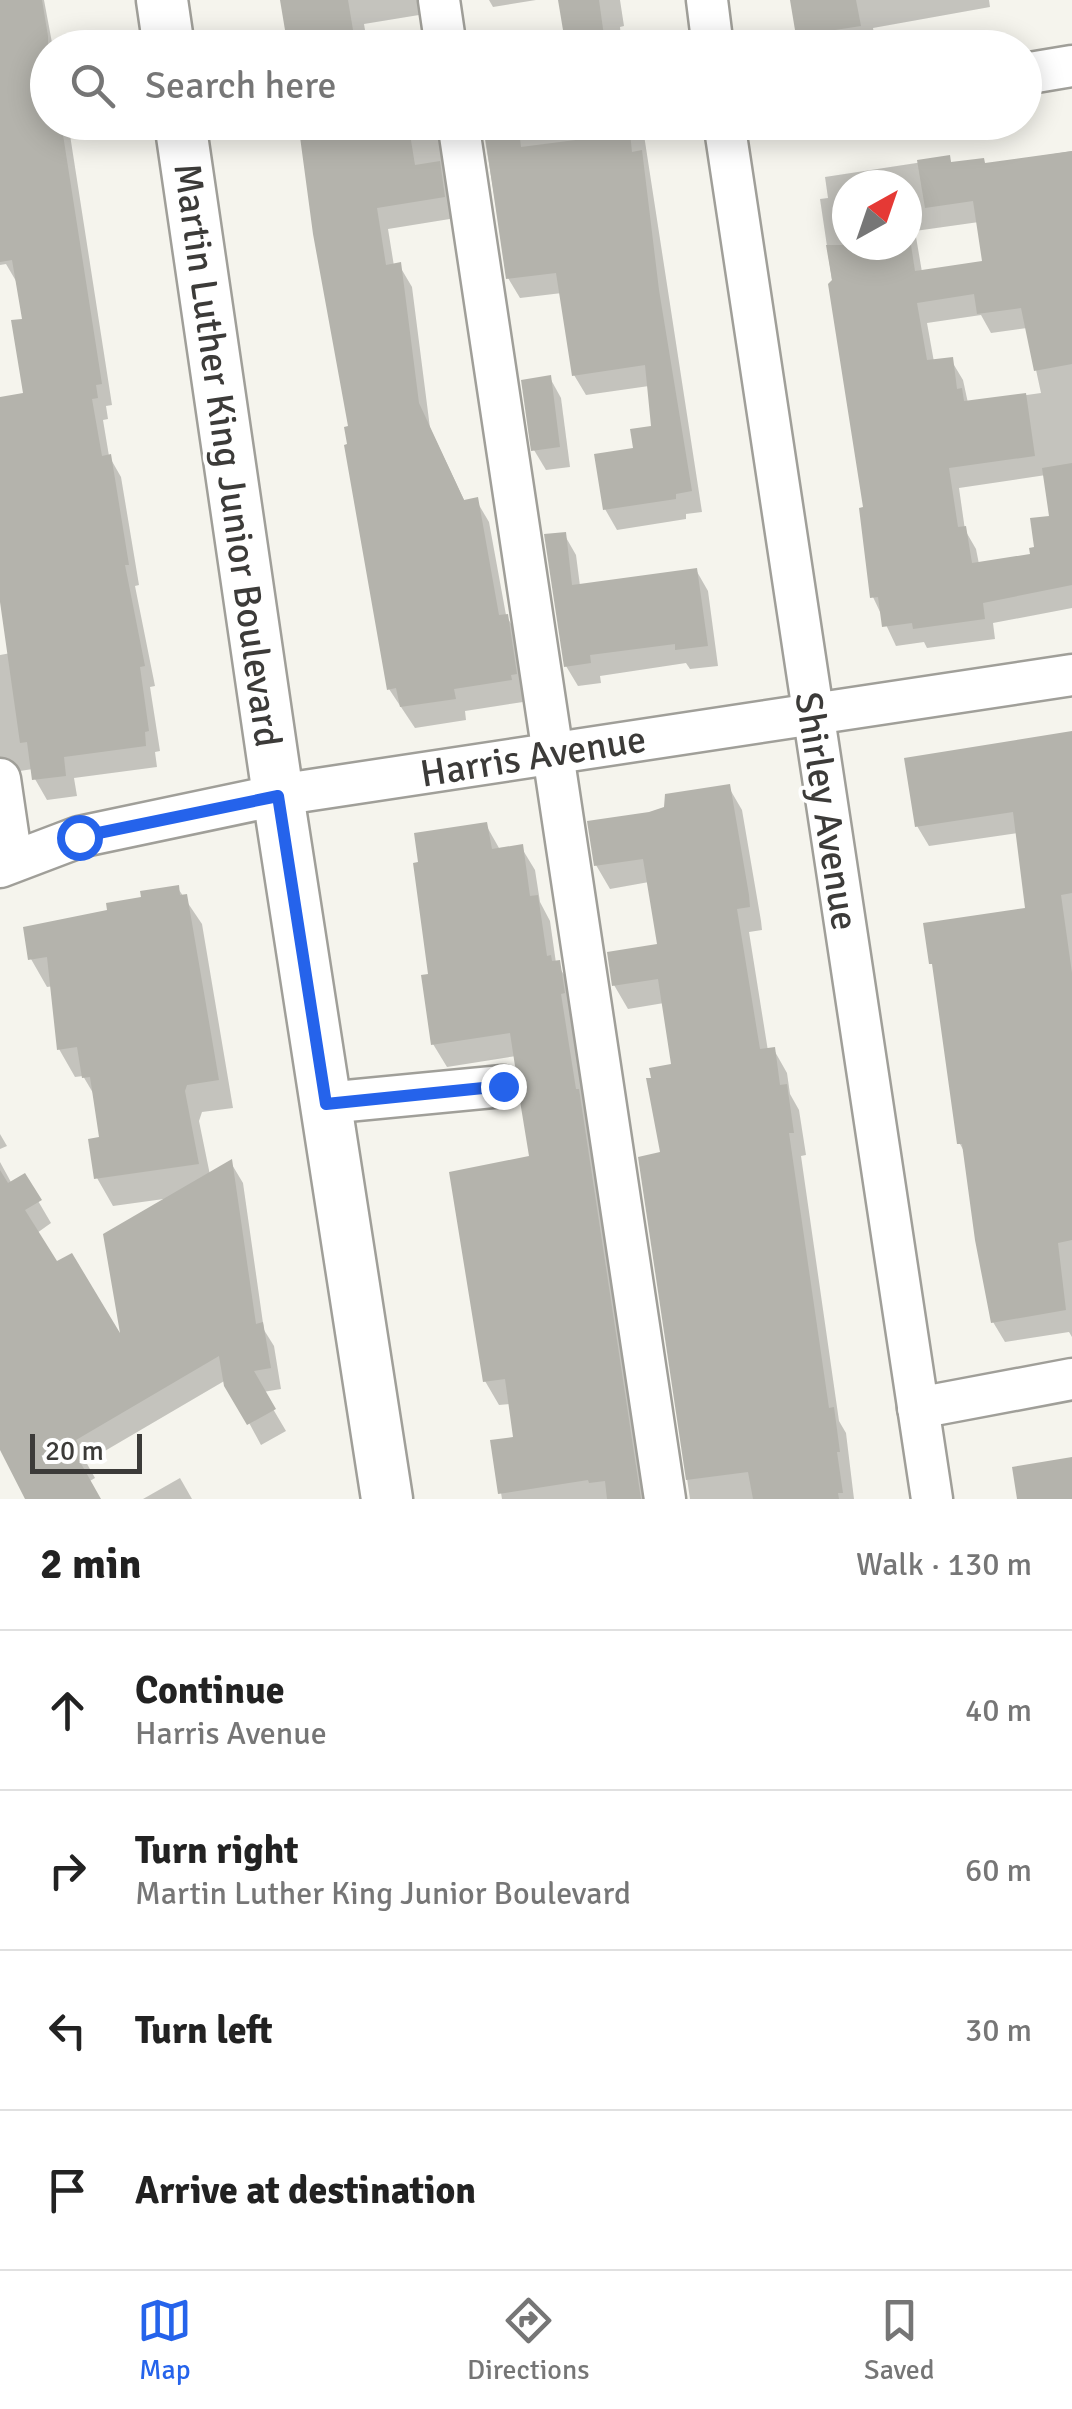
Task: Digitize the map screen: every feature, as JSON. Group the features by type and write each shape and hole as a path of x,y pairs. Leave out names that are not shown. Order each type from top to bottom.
{"main road":[{"path":"162,0 166,30"},
{"name":"Martin Luther King Junior Boulevard","path":"183,140 278,796 387,1499"}],"street":[{"path":"439,0 443,30"},
{"path":"707,0 711,30"},
{"path":"1042,71 1072,66"},
{"path":"461,140 665,1499"},
{"name":"Shirley Avenue","path":"729,140 932,1499"},
{"name":"Harris Avenue","path":"6,864 79,837 278,796 1072,675"},
{"path":"0,780 6,864"},
{"path":"326,1104 503,1086"},
{"path":"918,1408 1072,1379"}],"building":[{"path":"0,0 42,0 47,30 30,30 30,140 64,140 102,384 96,385 98,398 92,399 102,456 111,454 129,565 125,565 145,666 140,667 149,731 145,732 146,746 64,757 66,776 32,780 27,742 20,743 0,602 0,397 23,393 11,320 22,319 12,260 0,262"},
{"path":"280,0 348,0 353,30 285,30"},
{"path":"558,0 599,0 603,30 563,30"},
{"path":"790,0 856,0 861,26 795,30"},
{"path":"300,140 411,140 415,165 440,161 445,197 377,208 386,265 401,262 419,403 464,500 478,497 499,615 508,614 517,674 511,675 512,680 454,689 456,699 400,707 396,688 387,690 344,445 344,427 348,426 313,234"},
{"path":"486,140 520,140 521,147 576,140 631,140 632,152 642,150 659,290 692,491 676,494 676,499 603,510 594,454 633,448 630,429 651,426 645,365 572,376 556,273 506,279"},
{"path":"1072,151 1072,364 1034,371 1021,308 977,314 974,294 917,303 927,360 953,357 957,389 962,388 964,401 1026,393 1035,456 949,468 958,527 966,526 972,563 1030,554 1029,548 1034,547 1030,518 1049,516 1042,468 1072,463 1072,585 983,603 985,619 913,629 912,623 882,627 878,597 870,598 859,508 863,507 828,284 832,280 826,245 832,245 832,260 913,260 915,271 982,261 973,201 925,208 922,170 917,160 950,155 951,162 984,158 985,163"},
{"path":"551,375 560,447 531,451 521,380"},
{"path":"566,532 572,585 697,568 708,646 675,650 675,644 590,655 591,663 564,667 544,534"},
{"path":"1072,731 1072,893 1061,895 1072,973 1072,1240 1058,1243 1066,1310 991,1323 962,1144 957,1144 923,923 1025,908 1013,812 915,827 904,758"},
{"path":"730,784 750,907 737,909 760,1049 775,1047 780,1085 787,1084 794,1133 789,1133 829,1408 834,1407 840,1452 843,1493 838,1493 839,1499 753,1499 748,1472 686,1480 638,1157 660,1152 646,1078 651,1078 649,1068 671,1064 658,979 612,986 607,952 657,944 643,859 594,866 587,821 649,812 664,807 665,794"},
{"path":"487,822 492,849 523,844 530,896 538,895 547,956 551,955 552,961 560,960 565,993 561,994 641,1499 607,1499 605,1481 588,1480 498,1494 490,1440 513,1437 505,1379 483,1382 449,1172 529,1156 520,1101 526,1083 515,1066 510,1033 431,1045 421,975 428,974 413,863 418,862 414,833"},
{"path":"179,885 180,895 187,894 219,1080 187,1085 185,1091 199,1164 94,1179 88,1139 99,1137 90,1077 82,1078 77,1047 57,1050 47,957 28,960 23,927 107,910 106,903 141,897 140,891"},
{"path":"232,1159 256,1324 263,1322 271,1368 254,1371 276,1409 247,1425 224,1386 219,1356 76,1440 85,1456 79,1460 101,1499 25,1499 0,1450 0,1170 8,1183 25,1173 42,1200 25,1210 57,1261 72,1253 120,1333 103,1234"},
{"path":"1072,1457 1072,1499 1017,1499 1012,1467"}],"route":[{"path":"79,837 278,796 326,1104 503,1086"}]}
